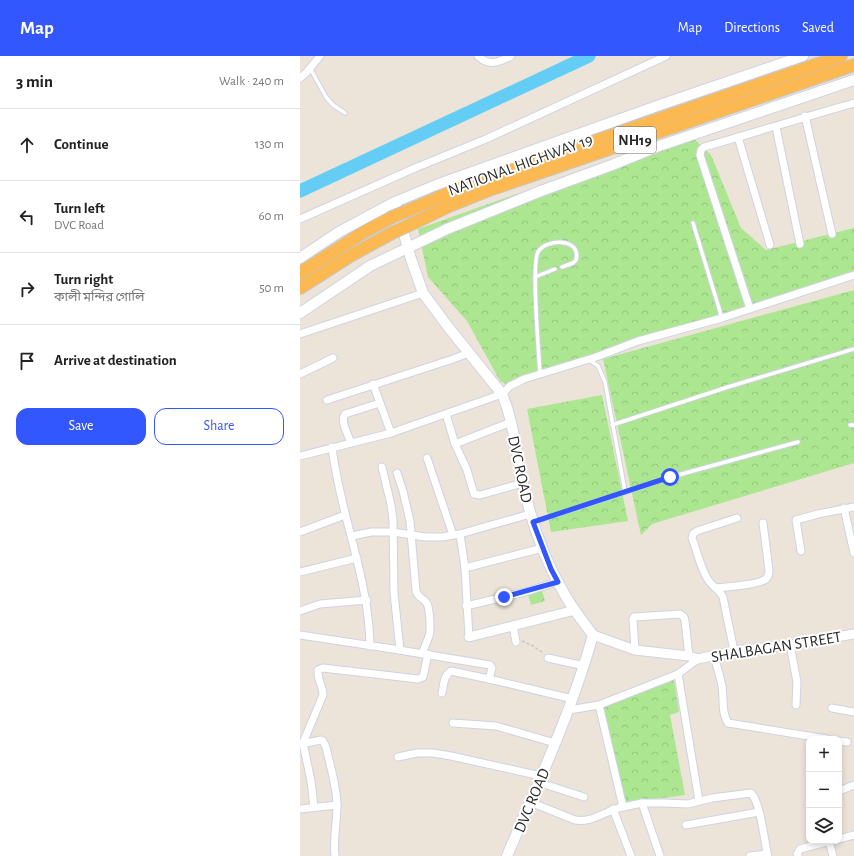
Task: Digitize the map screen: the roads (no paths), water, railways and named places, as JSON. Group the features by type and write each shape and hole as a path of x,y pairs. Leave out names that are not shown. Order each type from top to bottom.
{"highway":[{"name":"NH19","path":"300,273 364,232 390,218 465,186 841,56"},
{"name":"NATIONAL HIGHWAY 19","path":"300,288 350,256 392,233 449,206 489,190 854,65"}],"main road":[{"path":"300,258 339,232 395,202 501,161 803,56"},
{"path":"300,313 370,266 447,229 541,190 612,165 659,146 854,80"},
{"name":"DVC ROAD","path":"395,202 416,276 423,293 434,310 502,394 507,405 523,483 532,518 543,548 558,582 575,610 593,635 585,666 569,710 507,856"}],"street":[{"path":"300,78 320,56"},
{"path":"478,56 488,63 495,63 511,56"},
{"path":"300,219 415,168 486,139 666,56"},
{"path":"750,308 700,155 701,150 704,147 805,116 854,103"},
{"path":"805,116 832,234"},
{"path":"776,126 800,244"},
{"path":"738,137 770,245"},
{"path":"300,456 390,433 502,394 510,386 524,379 589,359 638,341 722,318 854,275"},
{"path":"300,334 423,293"},
{"path":"327,400 468,353"},
{"path":"300,374 334,358"},
{"path":"373,384 390,433"},
{"path":"351,443 343,422 343,417 345,414 380,403"},
{"path":"446,414 455,444 467,470 474,494 480,495 523,483"},
{"path":"455,444 511,422"},
{"path":"332,447 335,471 345,515 352,536 366,600 370,626 370,646"},
{"path":"427,458 456,535 465,568 466,606 469,637 575,610"},
{"path":"382,467 391,505 394,593 400,650"},
{"path":"314,807 311,781 302,744 323,696 323,690 317,674 318,670 323,668 418,679 423,677 425,654 430,631 427,603 420,598 416,591 412,535 407,506 397,473"},
{"path":"801,551 796,520 844,508 854,507"},
{"path":"844,508 854,553"},
{"path":"300,532 345,515"},
{"path":"352,536 371,532 393,532 442,537 532,518"},
{"path":"734,651 723,597 711,584 702,569 692,538 693,534 697,531 737,518"},
{"path":"716,588 744,585 766,579 769,570 763,523"},
{"path":"465,568 543,548"},
{"path":"300,572 357,558"},
{"path":"466,606 525,592 558,582"},
{"path":"300,612 320,604 366,600"},
{"path":"635,650 634,617 680,614 684,617 685,621 689,656"},
{"path":"513,626 516,642"},
{"name":"SHALBAGAN STREET","path":"698,659 734,651 790,645 854,634"},
{"path":"300,635 490,664 492,668 489,679"},
{"path":"593,635 635,650 689,656 698,659"},
{"path":"790,645 797,682 796,705"},
{"path":"714,655 722,687 724,714 728,723 808,736"},
{"path":"548,658 585,666"},
{"path":"569,710 599,705 678,674 698,659"},
{"path":"442,693 445,677 452,671 573,699"},
{"path":"678,674 699,801"},
{"path":"599,705 622,807"},
{"path":"832,708 854,712"},
{"path":"453,723 496,726 555,743"},
{"path":"302,744 321,740 324,743 335,786 337,804 334,844 335,856"},
{"path":"842,741 847,742"},
{"path":"398,757 417,753 433,753 451,756 539,779 584,797"},
{"path":"842,790 854,785"},
{"path":"530,802 575,820 583,821 591,820 614,809 642,803 688,804 747,792 753,795 768,855 750,856"},
{"path":"642,803 660,856"},
{"path":"300,809 337,804"},
{"path":"614,809 631,856"},
{"path":"686,825 758,812"},
{"path":"842,838 854,835"},
{"path":"798,856 797,854 800,850 820,844"},
{"path":"831,844 833,856"}],"lane":[{"path":"310,68 326,97 333,105 345,113"},
{"path":"692,223 722,318"},
{"path":"540,374 535,277 536,259 539,250 545,246 563,242 569,244 576,253 576,260 562,267"},
{"path":"535,277 554,269"},
{"path":"612,425 778,371 854,349"},
{"path":"589,359 594,361 602,373 625,491"},
{"path":"532,518 798,442"}],"waterway":[{"path":"300,191 589,56"}]}
